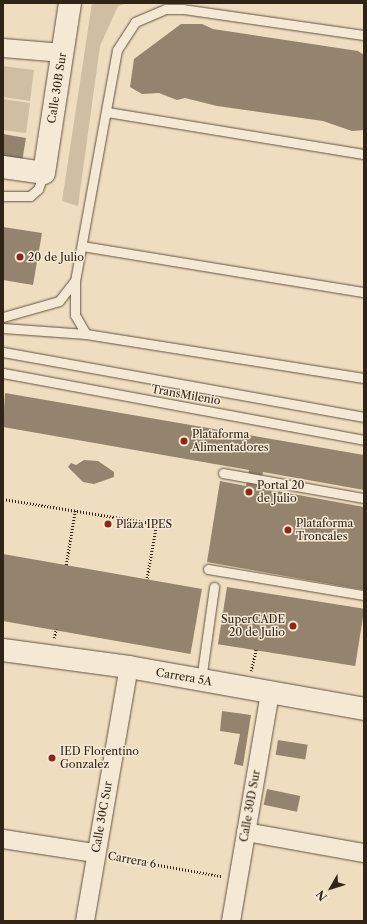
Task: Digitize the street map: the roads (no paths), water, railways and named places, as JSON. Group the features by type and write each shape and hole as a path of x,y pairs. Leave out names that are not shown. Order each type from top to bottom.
{"main road":[{"name":"Calle 30B Sur","path":"44,173 70,3"},
{"path":"3,167 44,173"},
{"name":"Carrera 5A","path":"3,650 129,666 364,709"}],"street":[{"path":"3,48 62,53"},
{"name":"Calle 30C Sur","path":"85,921 95,853 129,666"},
{"name":"Calle 30D Sur","path":"231,921 270,692"},
{"path":"246,832 364,853"},
{"name":"Carrera 6","path":"3,839 95,853"}],"lane":[{"path":"86,334 75,315 75,281 107,112 117,50 124,35 135,22 160,10 183,9 364,35"},
{"path":"107,112 364,154"},
{"path":"3,196 30,196 38,189 44,173"},
{"path":"82,246 364,292"},
{"path":"3,317 59,301 75,281"},
{"path":"3,328 86,334 364,378"},
{"name":"TransMilenio","path":"3,352 364,417"},
{"name":"TransMilenio","path":"3,373 364,440"},
{"path":"223,473 364,498"},
{"path":"208,569 364,595"},
{"path":"200,680 214,587"}],"place":[{"name":"20 de Julio","path":"20,257"},
{"name":"Plataforma Alimentadores","path":"184,441"},
{"name":"Portal 20 de Julio","path":"249,492"},
{"name":"Plaza IPES","path":"108,524"},
{"name":"Plataforma Troncales","path":"288,530"},
{"name":"SuperCADE 20 de Julio","path":"293,626"},
{"name":"IED Florentino Gonzalez","path":"52,758"}]}
